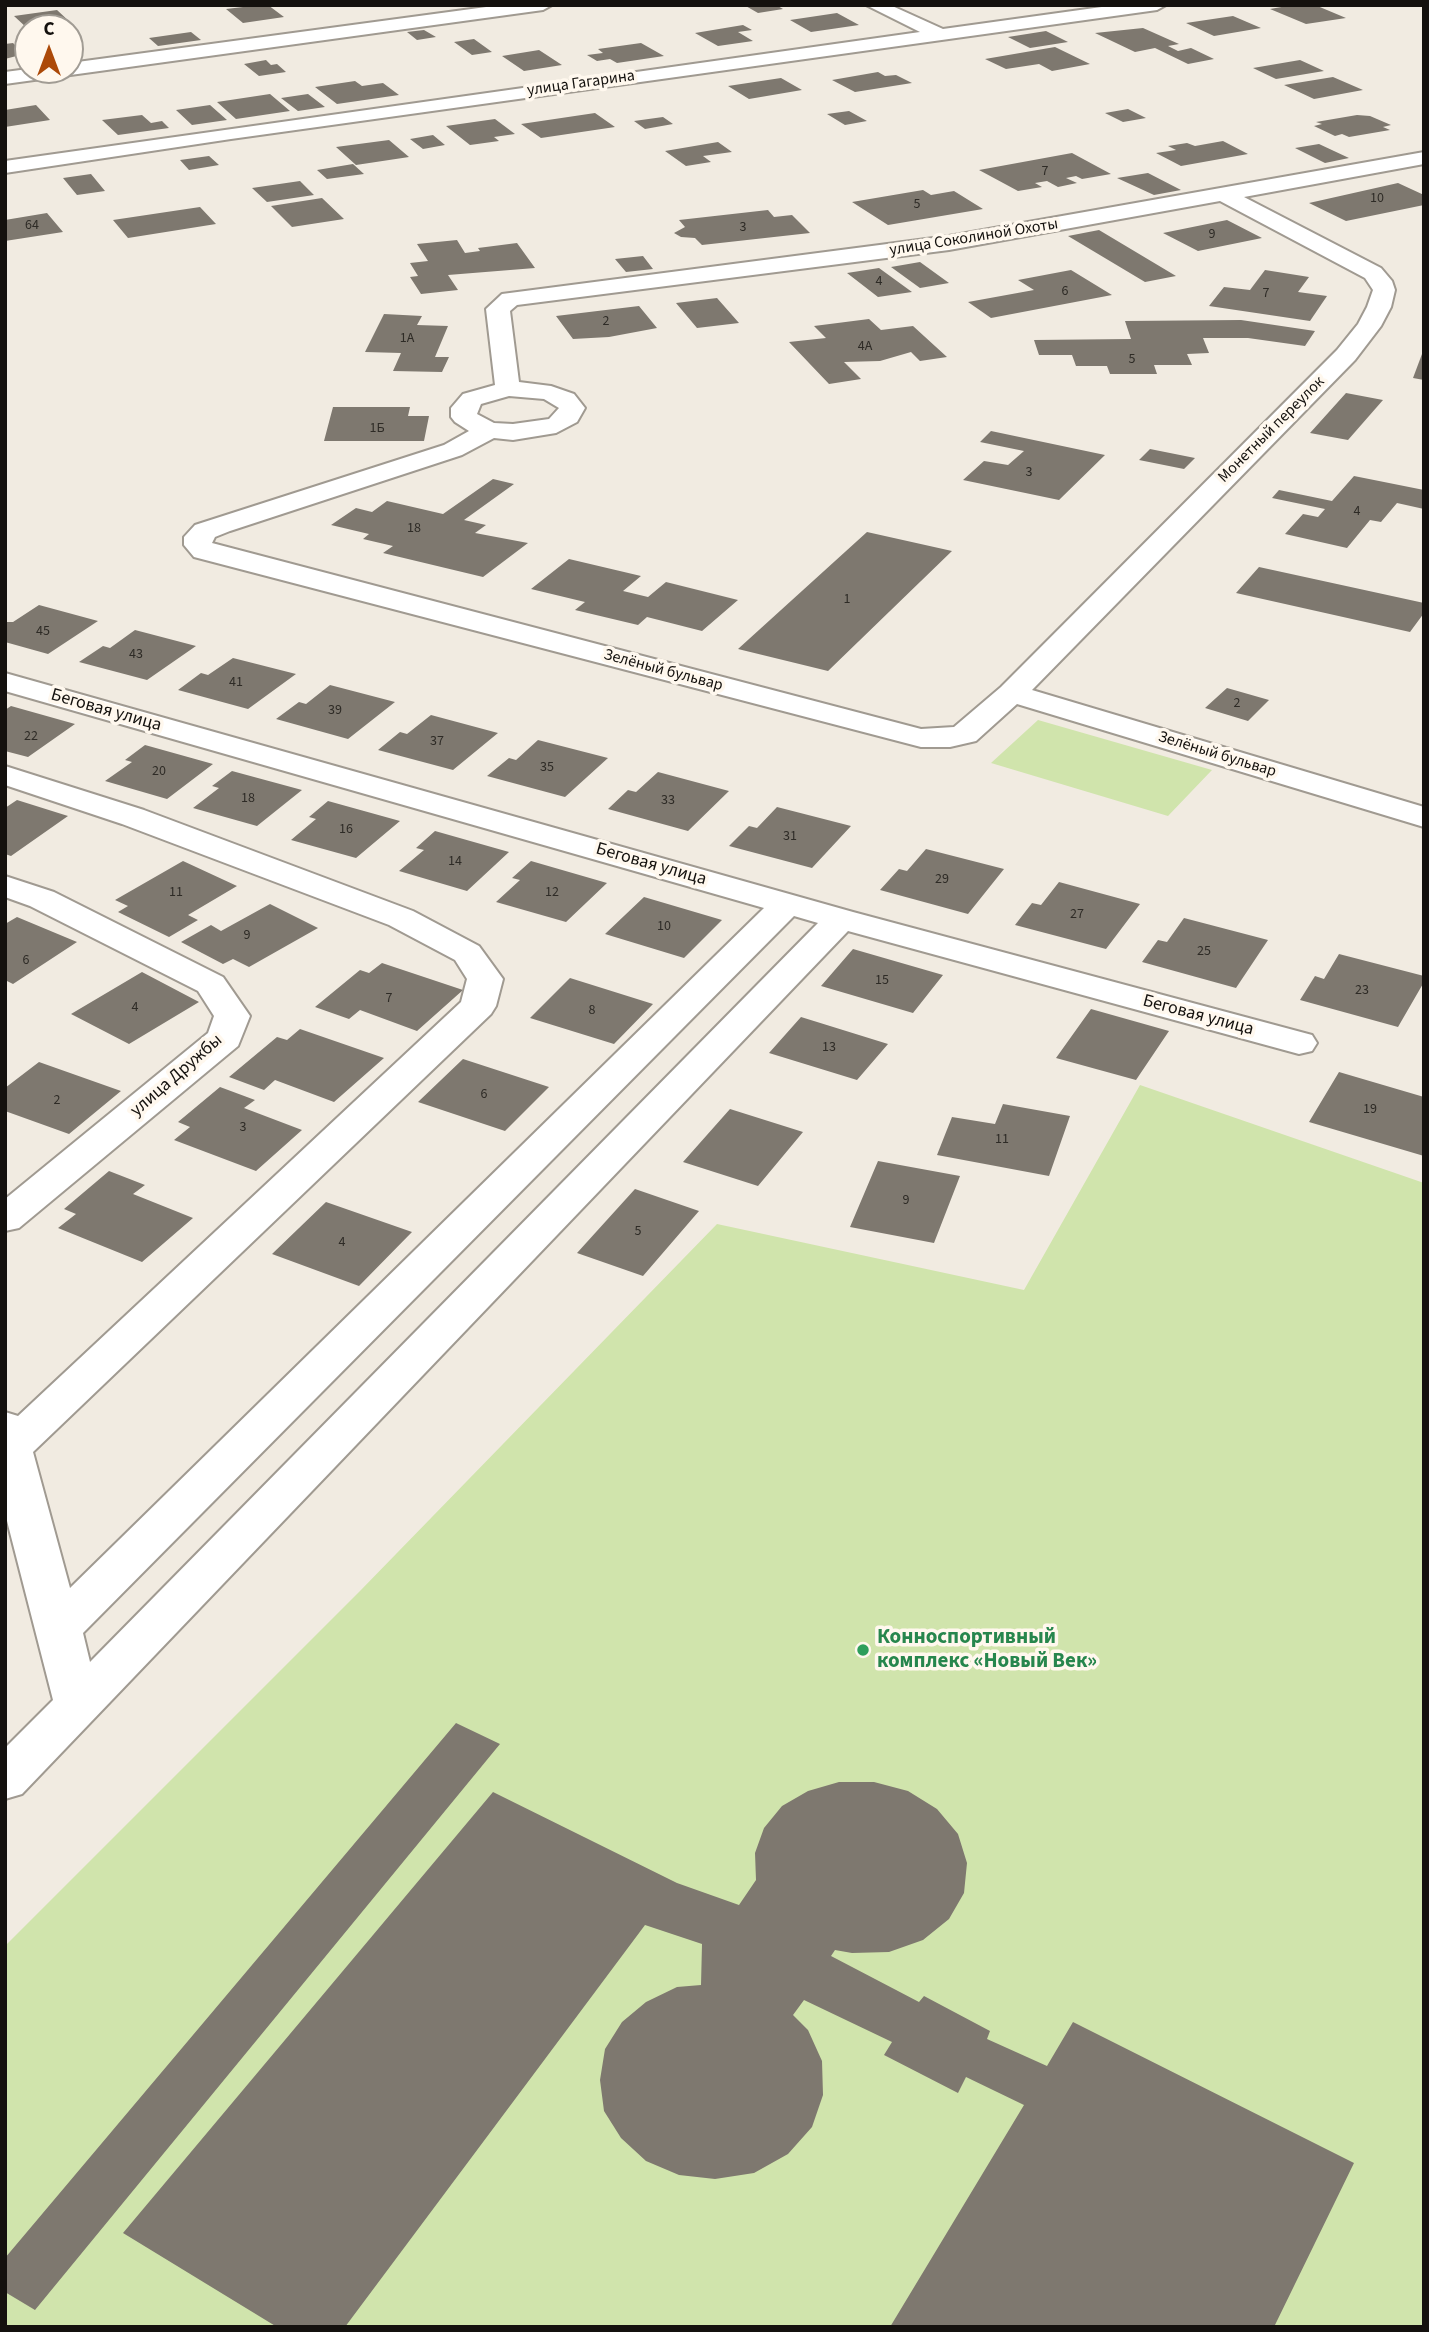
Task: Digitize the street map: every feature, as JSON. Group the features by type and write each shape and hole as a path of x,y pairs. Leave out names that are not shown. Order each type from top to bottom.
{"street":[{"path":"84,67 542,5"},
{"path":"875,5 939,34"},
{"name":"улица Гагарина","path":"5,167 1157,5"},
{"name":"улица Соколиной Охоты","path":"508,389 498,309 510,299 872,255 1424,158"},
{"name":"Монетный переулок","path":"1012,693 1346,355 1369,326 1379,307 1384,290 1381,281 1373,273 1225,195"},
{"path":"508,389 531,389 551,393 565,399 572,408 568,417 556,425 513,432 490,430 464,417 464,408 472,400 508,389"},
{"name":"Зелёный бульвар","path":"490,430 453,450 220,525 198,537 198,545 204,551 218,555 921,738 950,738 965,734 1012,693 1424,817"},
{"name":"Беговая улица","path":"5,682 787,904 1298,1043"},
{"path":"5,775 133,817 401,918 467,953 485,979 478,1006 8,1438 78,1705"},
{"name":"улица Дружбы","path":"5,886 42,899 211,984 232,1016 225,1038 5,1219"},
{"path":"58,1629 787,904"},
{"path":"5,1780 841,919"}],"green space":[{"path":"1038,720 1212,770 1168,816 991,763"},
{"name":"Конноспортивный комплекс «Новый Век»","path":"1140,1085 1424,1183 1424,2327 5,2327 5,1946 360,1591 717,1224 1024,1290"}],"building":[{"path":"241,5 268,5 284,17 243,23 226,9 243,7"},
{"path":"744,5 776,5 783,9 758,13"},
{"path":"1315,5 1346,18 1306,24 1270,9"},
{"path":"57,10 61,14 28,14"},
{"path":"837,13 859,25 811,32 790,20"},
{"path":"1233,16 1261,28 1214,36 1186,23"},
{"path":"743,25 752,30 738,32 753,41 718,46 695,33"},
{"path":"1143,28 1179,44 1168,46 1178,51 1191,48 1214,59 1188,64 1155,48 1135,52 1095,33"},
{"path":"424,30 436,37 417,40 407,32"},
{"path":"1046,31 1068,42 1030,48 1008,37"},
{"path":"191,32 201,40 158,46 149,38"},
{"path":"474,39 492,52 472,55 454,42"},
{"path":"641,43 664,56 617,63 610,59 597,61 587,55 603,53 598,49"},
{"path":"5,44 14,44 14,57 5,59"},
{"path":"1055,47 1090,64 1052,71 1039,64 1006,69 985,59"},
{"path":"539,50 562,65 524,71 502,56"},
{"path":"266,60 271,65 277,64 286,72 259,76 244,64"},
{"path":"1300,60 1324,71 1276,79 1253,68"},
{"path":"878,72 885,76 896,75 912,83 855,92 832,80"},
{"path":"1333,77 1363,90 1314,99 1284,85"},
{"path":"781,78 802,90 749,99 728,86"},
{"path":"355,81 362,86 383,83 399,95 337,104 315,87"},
{"path":"270,94 290,111 236,119 217,102"},
{"path":"308,94 325,107 298,111 281,98"},
{"path":"36,105 50,120 5,127 5,110"},
{"path":"210,105 227,120 192,125 176,110"},
{"path":"1128,109 1146,118 1123,122 1105,113"},
{"path":"849,111 867,121 845,125 827,114"},
{"path":"595,113 615,127 541,138 521,124"},
{"path":"142,115 151,123 162,121 169,128 118,135 102,120"},
{"path":"1357,115 1370,116 1391,125 1383,127 1390,130 1349,137 1342,134 1335,136 1314,126 1322,124 1316,122"},
{"path":"663,117 673,124 645,129 634,121"},
{"path":"495,119 515,134 494,137 499,141 470,145 446,126"},
{"path":"433,135 445,145 423,149 410,139"},
{"path":"389,140 409,157 356,165 336,147"},
{"path":"1223,141 1248,154 1181,166 1156,153 1176,150 1168,146 1187,143 1195,146"},
{"path":"718,142 732,152 703,156 711,162 686,166 665,151"},
{"path":"1319,144 1349,158 1325,163 1295,148"},
{"path":"1072,153 1111,174 1082,179 1076,176 1066,178 1077,183 1058,187 1047,181 1035,183 1042,187 1018,191 979,170"},
{"path":"209,156 219,165 189,170 180,160"},
{"path":"353,164 364,174 327,179 317,170"},
{"path":"1148,173 1181,190 1154,195 1117,178"},
{"path":"91,174 105,191 77,195 63,178"},
{"path":"300,181 314,195 267,202 252,188"},
{"path":"1398,183 1424,195 1424,205 1346,221 1309,203"},
{"path":"923,190 931,195 954,191 983,209 888,225 852,202"},
{"path":"322,198 344,219 292,227 271,206"},
{"path":"200,207 216,224 128,238 113,220"},
{"path":"768,210 774,217 792,215 810,233 702,245 695,238 681,237 674,233 685,227 679,220"},
{"path":"47,213 63,232 5,241 5,220"},
{"path":"1227,220 1262,238 1198,251 1163,233"},
{"path":"1099,230 1176,276 1145,282 1068,236"},
{"path":"457,240 465,253 480,251 478,248 517,243 535,268 448,275 458,290 421,294 410,277 418,276 410,263 428,261 417,244"},
{"path":"643,256 653,269 626,272 615,259"},
{"path":"920,262 949,283 920,288 891,267"},
{"path":"879,268 912,292 878,297 847,273"},
{"path":"1071,270 1112,295 991,318 968,302 1034,290 1018,280"},
{"path":"1265,270 1309,277 1298,292 1327,296 1310,321 1209,306 1224,287 1250,290"},
{"path":"717,298 739,323 697,328 676,303"},
{"path":"639,306 657,328 609,337 573,339 556,316"},
{"path":"384,314 422,316 417,325 448,326 435,357 449,357 442,372 393,371 401,353 365,352"},
{"path":"869,319 881,330 913,326 947,357 920,361 911,352 880,361 844,362 861,379 829,384 789,342 826,338 814,326"},
{"path":"1241,320 1315,331 1305,346 1248,338 1203,338 1209,353 1187,354 1192,365 1154,365 1157,374 1110,374 1107,366 1076,366 1072,355 1039,355 1034,340 1131,339 1125,321"},
{"path":"1424,354 1424,380 1413,378"},
{"path":"1346,393 1383,400 1348,440 1310,433"},
{"path":"333,407 410,407 408,416 429,416 424,441 324,441"},
{"path":"991,431 1105,455 1059,500 963,480 984,461 1008,465 1024,451 980,442"},
{"path":"1150,449 1195,458 1184,469 1139,460"},
{"path":"1354,476 1424,490 1424,509 1397,503 1381,522 1370,520 1347,548 1285,534 1303,514 1318,517 1325,509 1272,498 1279,490 1332,501"},
{"path":"493,479 514,484 464,520 486,525 475,533 528,543 483,577 383,553 393,546 363,539 369,534 331,525 356,508 372,512 387,501 443,514"},
{"path":"867,532 952,551 828,671 738,649"},
{"path":"569,559 641,576 623,591 648,597 666,582 738,600 702,631 647,617 638,625 575,610 585,602 531,589"},
{"path":"1259,567 1424,603 1424,613 1410,632 1236,593"},
{"path":"39,605 98,621 48,654 5,642 5,622 13,622"},
{"path":"135,630 196,646 147,680 79,662 103,646 110,648"},
{"path":"233,658 296,674 248,709 178,690 201,673 208,675"},
{"path":"330,685 395,702 348,739 276,719 299,702 306,704"},
{"path":"1227,688 1269,700 1248,721 1205,708"},
{"path":"11,706 75,724 28,757 5,751 5,710"},
{"path":"431,715 498,733 453,770 378,750 400,732 407,734"},
{"path":"538,740 608,758 565,797 487,776 509,758 516,760"},
{"path":"145,745 213,764 167,799 105,781 132,762 125,760"},
{"path":"232,771 302,790 257,826 193,808 219,788 212,786"},
{"path":"658,772 729,791 688,831 608,809 628,790 636,792"},
{"path":"17,800 68,816 11,856 5,854 5,808"},
{"path":"328,801 400,821 356,858 291,840 316,819 309,817"},
{"path":"777,807 851,826 812,868 729,846 749,826 757,828"},
{"path":"435,831 509,852 467,891 399,871 424,850 416,848"},
{"path":"926,849 1004,869 968,914 880,890 899,869 907,871"},
{"path":"183,861 237,886 188,915 198,920 169,937 118,912 128,906 115,900"},
{"path":"531,861 607,883 566,922 496,902 520,880 512,878"},
{"path":"1059,882 1140,904 1106,949 1015,925 1032,903 1041,905"},
{"path":"644,897 722,920 684,958 605,934"},
{"path":"270,904 318,928 249,967 233,959 223,964 181,942 211,925 221,931"},
{"path":"17,917 77,942 13,984 5,980 5,924"},
{"path":"1184,918 1268,940 1236,988 1142,962 1158,940 1167,942"},
{"path":"853,949 943,975 913,1013 821,986"},
{"path":"1339,954 1424,976 1424,982 1398,1027 1300,1000 1315,976 1324,979"},
{"path":"382,963 463,990 417,1031 360,1010 349,1019 315,1007 360,970 369,973"},
{"path":"142,972 199,1002 129,1044 71,1014"},
{"path":"570,978 653,1004 614,1044 530,1018"},
{"path":"1091,1009 1169,1031 1136,1080 1056,1058"},
{"path":"801,1017 888,1044 857,1080 769,1053"},
{"path":"300,1029 384,1058 334,1102 275,1080 264,1090 229,1077 277,1037 287,1040"},
{"path":"463,1059 549,1087 505,1131 418,1102"},
{"path":"39,1062 121,1091 69,1134 5,1111 5,1088"},
{"path":"1339,1072 1424,1097 1424,1156 1309,1122"},
{"path":"220,1087 255,1100 244,1108 302,1130 256,1171 174,1140 190,1127 178,1122"},
{"path":"1003,1104 1070,1116 1049,1176 937,1155 952,1117 995,1124"},
{"path":"730,1109 803,1132 758,1186 683,1162"},
{"path":"878,1161 960,1176 934,1243 850,1227"},
{"path":"109,1171 145,1185 133,1194 193,1218 142,1262 58,1228 76,1214 64,1209"},
{"path":"635,1189 699,1211 643,1276 577,1253"},
{"path":"326,1202 412,1232 359,1286 272,1254"},
{"path":"456,1723 500,1744 35,2310 5,2292 5,2258"},
{"path":"839,1782 874,1782 908,1791 937,1809 958,1834 967,1863 964,1893 949,1919 923,1940 889,1952 852,1953 835,1950 831,1956 919,2002 924,1996 990,2031 987,2039 1047,2066 1073,2022 1354,2163 1274,2327 890,2327 1024,2105 966,2077 958,2093 884,2055 892,2042 804,2000 793,2015 808,2030 822,2061 823,2095 812,2127 788,2154 754,2173 715,2179 679,2175 646,2161 621,2138 604,2111 600,2080 605,2049 622,2022 646,2002 677,1987 701,1985 702,1944 645,1925 345,2327 277,2327 123,2233 493,1792 677,1883 739,1905 756,1880 755,1853 764,1828 782,1806 808,1791"}],"place":[{"name":"Конноспортивный комплекс «Новый Век»","path":"863,1650"}]}
